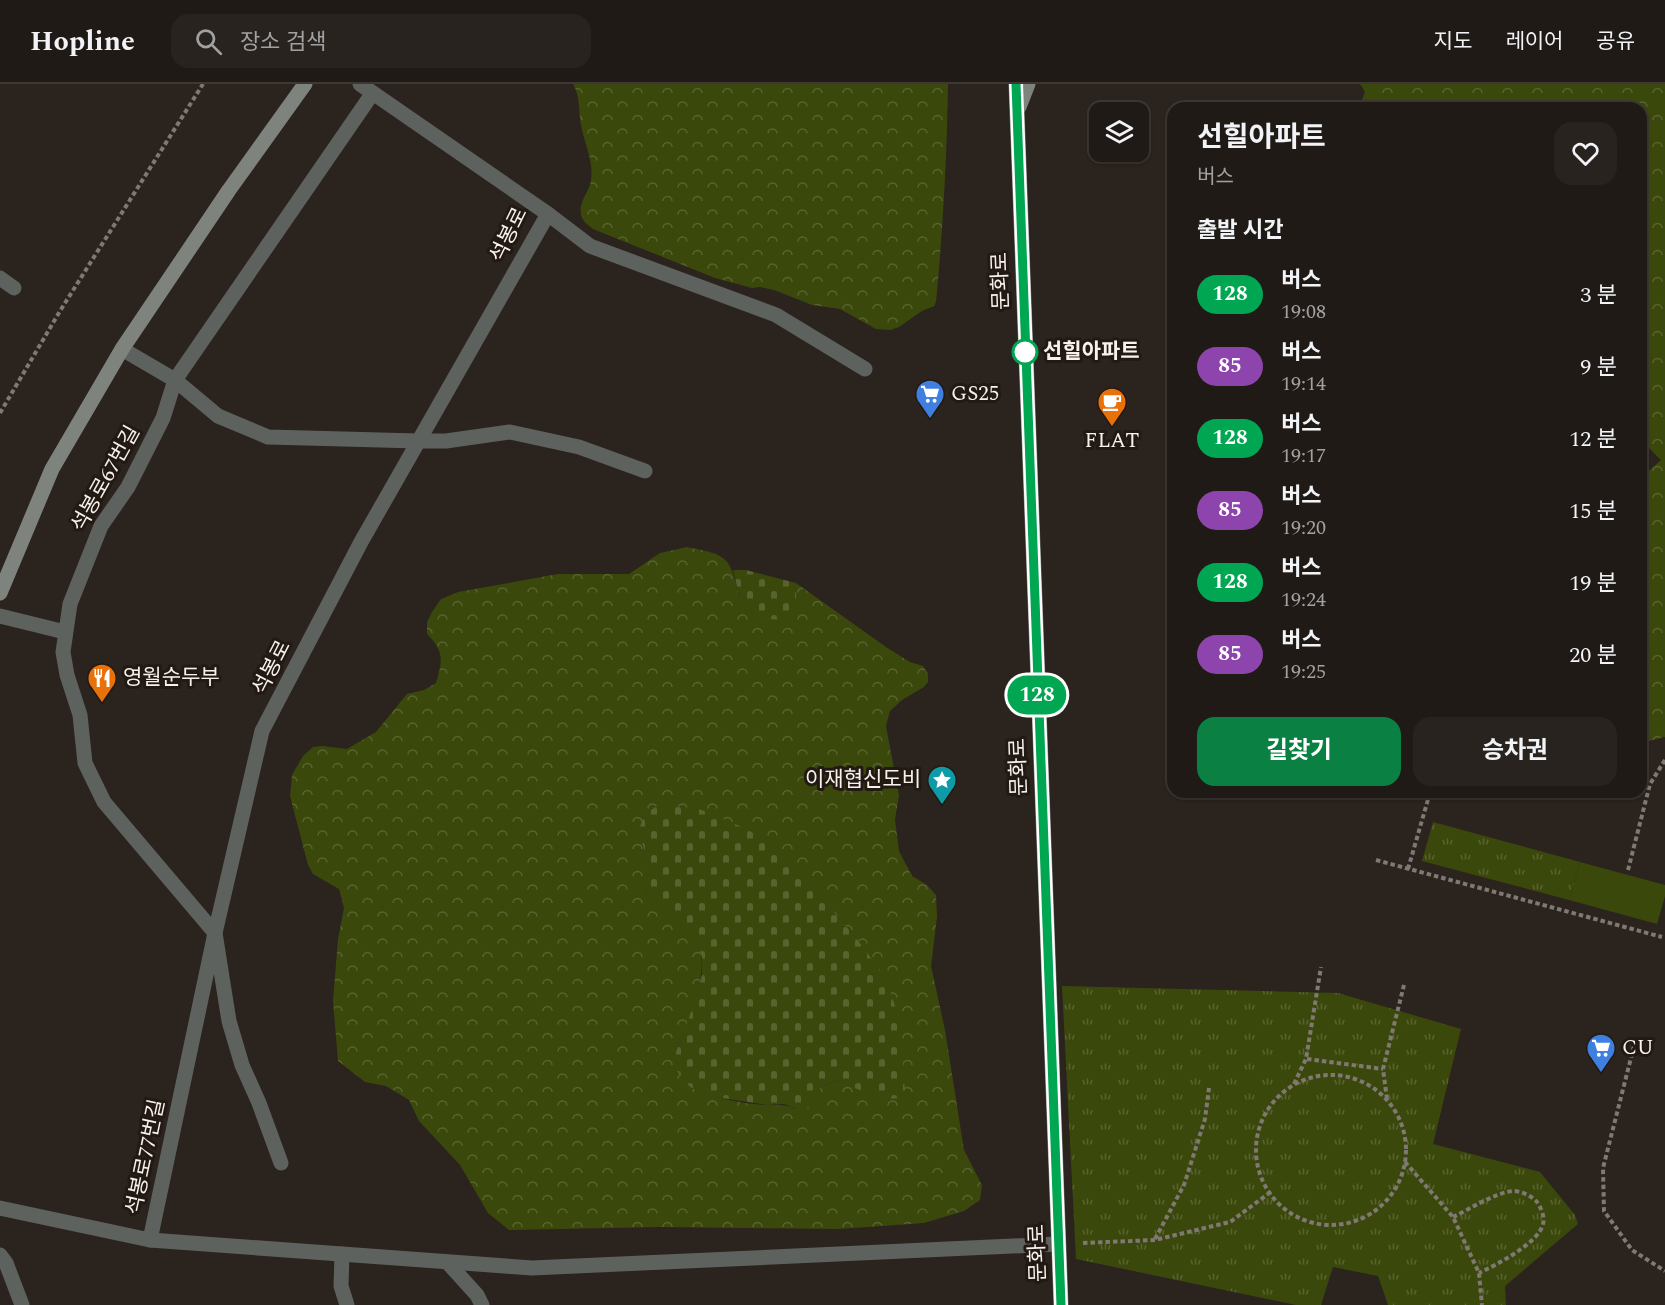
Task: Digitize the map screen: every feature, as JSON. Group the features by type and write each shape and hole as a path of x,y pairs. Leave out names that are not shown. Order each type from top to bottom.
{"main road":[{"path":"0,593 52,469 123,350 229,190 305,84"},
{"path":"1004,84 1017,113"},
{"name":"문화로","path":"1016,84 1061,1305"},
{"path":"1017,113 1028,84"}],"street":[{"name":"석봉로","path":"215,933 262,731 361,542 548,214 366,89"},
{"name":"석봉로67번길","path":"215,933 104,802 85,763 80,715 65,668 63,652 70,604 101,526 128,487 158,428 175,380 366,89"},
{"path":"548,214 590,246 776,315 865,369"},
{"path":"0,278 14,288"},
{"path":"123,350 175,380 218,416 268,437 446,441 510,432 579,447 645,471"},
{"path":"0,616 65,632"},
{"path":"215,933 229,1021 242,1065 259,1103 280,1163"},
{"name":"석봉로77번길","path":"0,1208 150,1240 215,933"},
{"path":"150,1240 532,1268 1058,1244"},
{"path":"342,1254 341,1286 347,1305"},
{"path":"0,1255 6,1263 22,1305"},
{"path":"448,1263 477,1295 482,1305"}],"path":[{"path":"0,413 60,311 203,84"},
{"path":"1647,796 1650,784 1665,760"},
{"path":"1408,869 1428,798"},
{"path":"1628,870 1646,798"},
{"path":"1376,860 1662,937"},
{"path":"1294,1084 1306,1059 1321,967"},
{"path":"1387,1100 1383,1069 1404,985"},
{"path":"1634,1046 1603,1168 1604,1211 1632,1250 1665,1272"},
{"path":"1306,1059 1383,1069"},
{"path":"1317,1076 1343,1076 1367,1084 1387,1100 1397,1114 1406,1146 1405,1163 1397,1187 1381,1207 1360,1220 1335,1226 1310,1222 1287,1212 1269,1194 1258,1171 1255,1146 1261,1122 1274,1100 1294,1084 1317,1076"},
{"path":"1155,1240 1184,1185 1205,1119 1209,1088"},
{"path":"1405,1163 1453,1217 1479,1273 1482,1305"},
{"path":"1453,1217 1489,1199 1513,1191 1533,1197 1543,1211 1544,1224 1532,1240 1507,1259 1479,1273"},
{"path":"1058,1244 1155,1240 1230,1222 1269,1194"}],"green space":[{"path":"573,84 948,84 943,220 934,306 922,311 899,327 890,330 876,329 840,309 812,305 774,290 752,288 715,278 593,229 581,215 581,205 592,173 581,125 576,89"},
{"path":"1360,84 1665,84 1665,737 1647,742 1647,550 1649,547 1647,542 1647,473 1661,460 1647,446 1647,102 1361,102 1365,92"},
{"path":"687,547 718,555 729,564 739,595 796,595 796,583 886,647 910,662 923,666 928,674 928,682 924,687 902,700 890,711 886,726 899,795 895,820 899,851 912,876 927,885 936,895 937,917 931,966 945,1030 964,1150 982,1185 980,1200 964,1211 924,1223 839,1229 661,1227 509,1230 488,1213 460,1165 419,1121 409,1100 386,1086 365,1082 338,1061 333,1001 338,939 344,908 339,889 313,874 308,865 290,796 292,775 303,756 313,747 347,749 376,732 407,694 424,690 436,683 441,662 437,646 427,634 427,622 441,599 458,592 558,574 629,574 660,553","holes":["777,849 855,937 857,1087 835,1080 820,1088 797,1109 783,1105 736,1101 699,1091 690,1087 676,1052 701,979 700,949 692,931 645,888 645,851"]},
{"path":"733,570 746,570 796,583 796,598 790,613 784,617 770,619 750,611 739,594"},
{"path":"659,804 699,809 747,829 777,849 855,937 886,978 900,1021 904,1098 882,1099 835,1080 820,1088 808,1109 803,1111 784,1104 767,1105 709,1096 690,1087 677,1071 676,1052 702,975 702,957 695,936 645,888 645,851 638,832 644,816"},
{"path":"1433,822 1580,862 1569,900 1422,861"},
{"path":"1580,862 1665,885 1665,896 1657,924 1569,900"},
{"path":"1062,986 1338,993 1461,1029 1433,1144 1540,1172 1575,1215 1578,1224 1505,1286 1506,1305 1388,1305 1378,1276 1333,1267 1321,1305 1296,1305 1076,1259"},
{"path":"1306,1059 1383,1069 1387,1100 1363,1084 1343,1077 1321,1077 1294,1084"}],"bus line":[{"name":"128","path":"1016,84 1039,760 1061,1305"}],"place":[{"name":"선힐아파트","path":"1025,352"},
{"name":"GS25","path":"930,420"},
{"name":"FLAT","path":"1112,428"},
{"name":"영월순두부","path":"102,704"},
{"name":"이재협신도비","path":"942,806"},
{"name":"CU","path":"1601,1074"}]}
